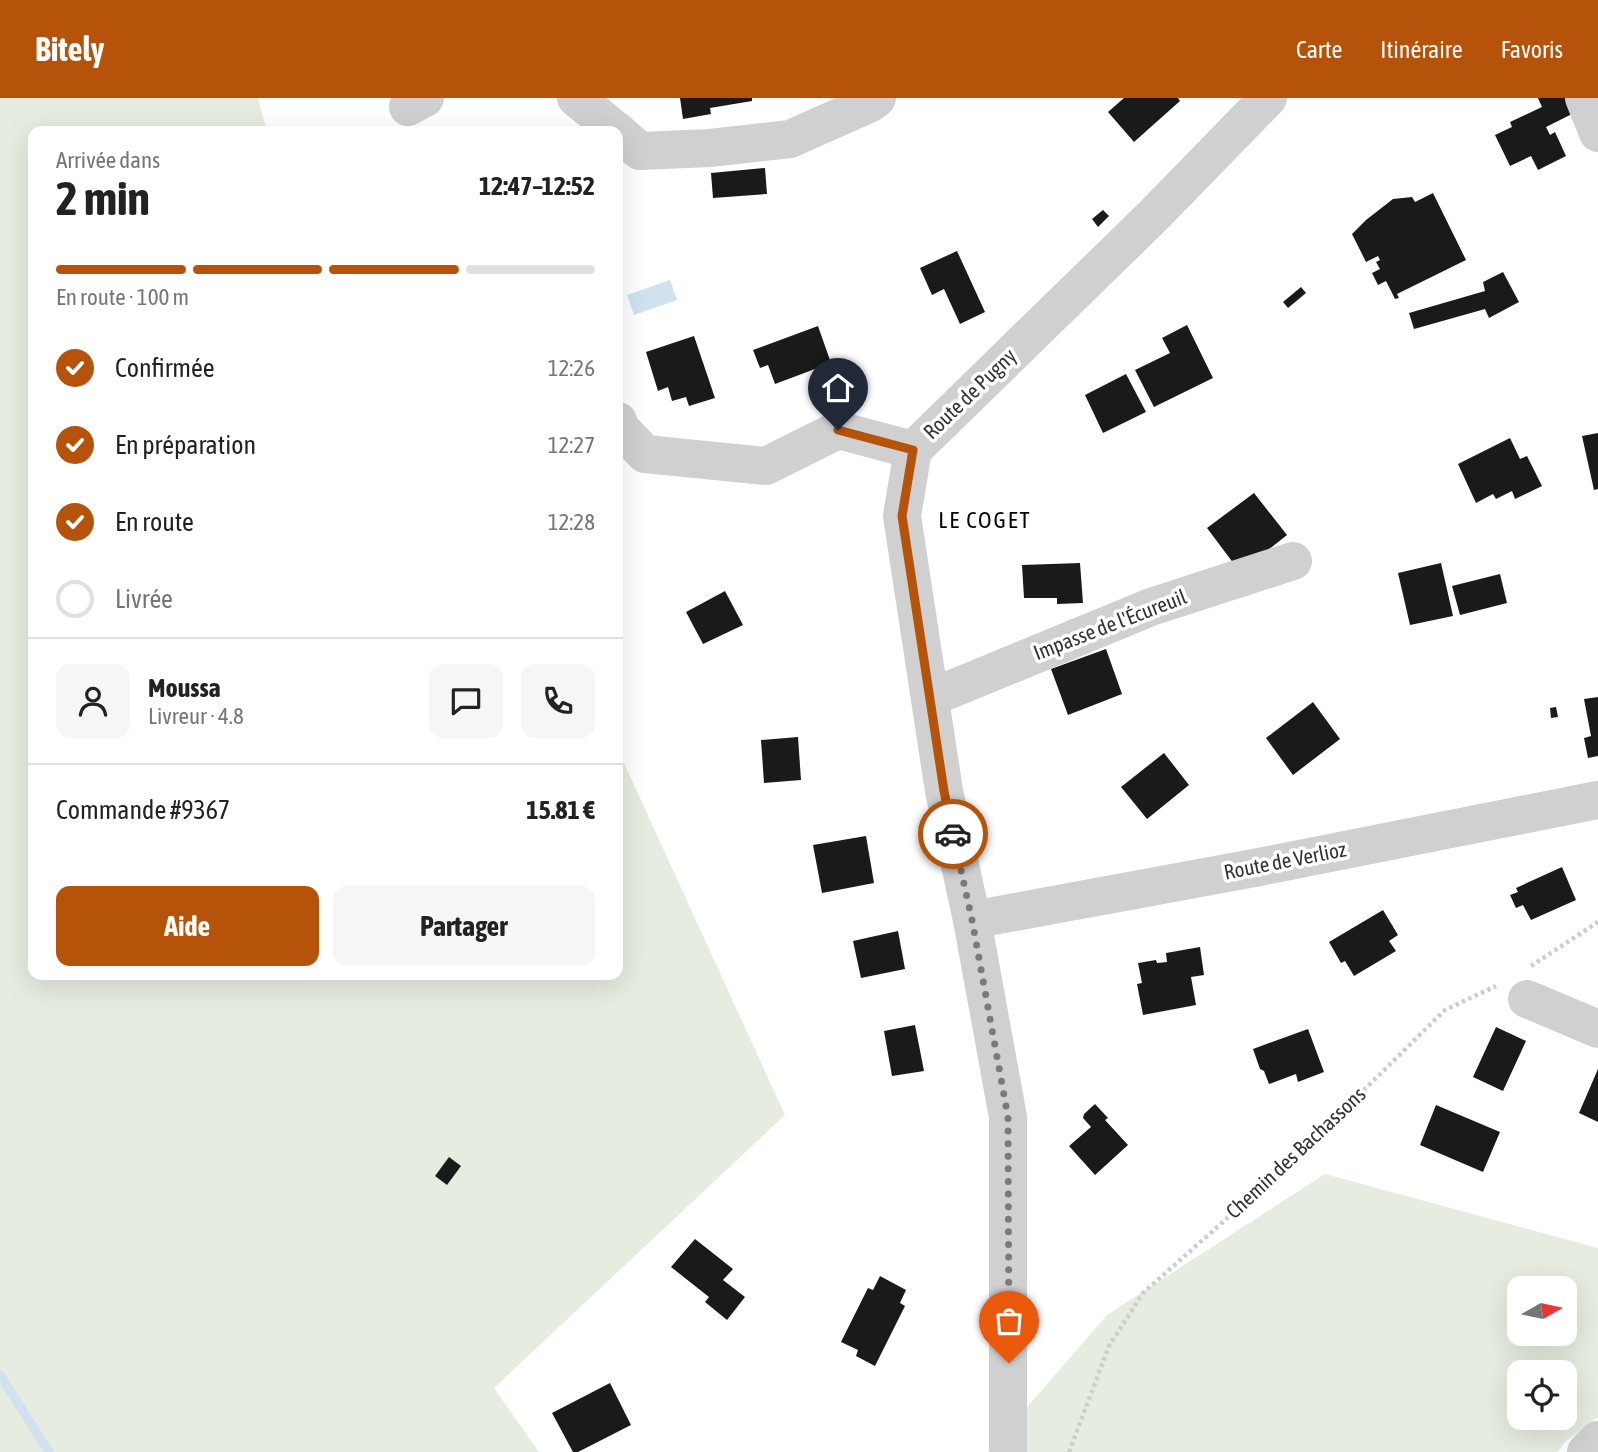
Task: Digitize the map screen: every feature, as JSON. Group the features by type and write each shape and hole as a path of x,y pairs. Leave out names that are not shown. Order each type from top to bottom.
{"street":[{"path":"576,98 610,126"},
{"path":"623,137 640,151 709,148 790,139 877,98"},
{"name":"Route de Pugny","path":"1009,1452 1008,1117 972,920 944,791 902,516 913,450 1154,215 1268,98"},
{"path":"1584,98 1598,133"},
{"path":"623,431 645,454 766,466 838,430 913,450"},
{"name":"Impasse de l'Écureuil","path":"930,698 1151,607 1293,561"},
{"name":"Route de Verlioz","path":"972,920 1598,800"},
{"path":"1519,984 1598,1029"},
{"path":"1586,1452 1598,1440"}],"path":[{"name":"Chemin des Bachassons","path":"1069,1452 1109,1346 1143,1293 1296,1157 1445,1010 1519,984 1598,922"}],"shaded area":[{"path":"0,98 258,98 266,126 28,126 28,980 623,980 623,761 785,1115 494,1388 539,1452 0,1452"},
{"path":"1325,1174 1598,1248 1598,1417 1565,1442 1558,1452 988,1452 1107,1315"}],"water":[{"path":"670,280 677,300 634,315 627,295"}],"building":[{"path":"680,98 752,98 752,101 710,108 711,114 683,119"},
{"path":"1124,98 1178,98 1180,101 1134,142 1108,112"},
{"path":"1538,98 1567,98 1574,113 1546,127 1550,135 1555,132 1566,156 1538,170 1531,156 1510,166 1495,135 1512,127 1510,122 1542,107"},
{"path":"765,168 767,194 713,198 711,173"},
{"path":"1433,193 1466,260 1397,294 1399,298 1395,299 1386,281 1378,285 1372,273 1380,269 1376,262 1380,260 1378,256 1366,262 1352,234 1393,199 1412,197 1415,202"},
{"path":"1103,210 1109,216 1098,227 1092,219"},
{"path":"957,251 985,312 960,324 944,289 932,295 920,268"},
{"path":"1503,272 1519,302 1489,318 1485,309 1414,329 1409,313 1485,291 1483,282"},
{"path":"1301,287 1306,293 1288,308 1283,302"},
{"path":"1187,325 1213,378 1154,407 1135,370 1170,353 1162,338"},
{"path":"818,326 831,363 775,384 768,365 760,368 753,350"},
{"path":"694,336 715,398 689,406 686,397 672,401 668,387 658,391 646,352"},
{"path":"1126,374 1146,412 1103,433 1085,395"},
{"path":"1598,433 1598,489 1594,490 1582,436"},
{"path":"1510,438 1520,459 1527,456 1542,486 1515,499 1512,491 1496,499 1493,494 1476,503 1458,464"},
{"path":"1254,493 1287,535 1240,572 1207,528"},
{"path":"1080,563 1083,603 1057,604 1057,598 1024,598 1022,565"},
{"path":"1441,563 1453,616 1410,625 1398,573"},
{"path":"1500,574 1507,603 1460,615 1452,586"},
{"path":"725,591 743,625 703,644 686,612"},
{"path":"1106,649 1122,694 1068,715 1051,669"},
{"path":"1598,697 1598,756 1588,758 1584,738 1591,736 1584,699"},
{"path":"1313,702 1340,739 1293,775 1266,738"},
{"path":"1556,707 1558,717 1551,718 1550,708"},
{"path":"798,737 801,780 764,783 761,740"},
{"path":"1164,753 1189,785 1147,819 1121,787"},
{"path":"866,836 874,883 822,893 813,845"},
{"path":"1562,867 1576,900 1531,920 1523,905 1516,908 1510,895 1518,892 1516,888"},
{"path":"1383,910 1398,935 1389,941 1396,951 1354,976 1345,961 1341,963 1329,942"},
{"path":"898,931 905,969 861,978 853,941"},
{"path":"1200,947 1204,975 1191,977 1196,1005 1143,1015 1137,984 1142,983 1138,963 1156,960 1157,963 1167,962 1166,953"},
{"path":"915,1025 924,1071 892,1076 884,1031"},
{"path":"1496,1027 1526,1041 1503,1091 1473,1077"},
{"path":"1308,1029 1324,1072 1298,1082 1296,1074 1269,1084 1253,1049"},
{"path":"1598,1069 1598,1122 1579,1113"},
{"path":"1095,1104 1108,1118 1105,1120 1128,1145 1095,1175 1069,1146 1091,1127 1083,1118"},
{"path":"1436,1105 1500,1132 1483,1172 1420,1145"},
{"path":"449,1157 461,1166 447,1185 435,1176"},
{"path":"695,1239 733,1269 723,1280 745,1297 727,1320 705,1302 709,1297 671,1267"},
{"path":"880,1276 906,1290 900,1303 905,1306 875,1366 856,1356 858,1350 841,1342 868,1288 873,1290"},
{"path":"610,1383 631,1425 578,1452 573,1452 552,1413"}],"waterway":[{"path":"0,1375 49,1452"}],"way so far":[{"path":"953,834 972,920 1008,1117 1009,1363"}],"district":[{"name":"LE COGET","path":"985,520"}],"route":[{"path":"838,430 913,450 902,516 953,834"}]}
